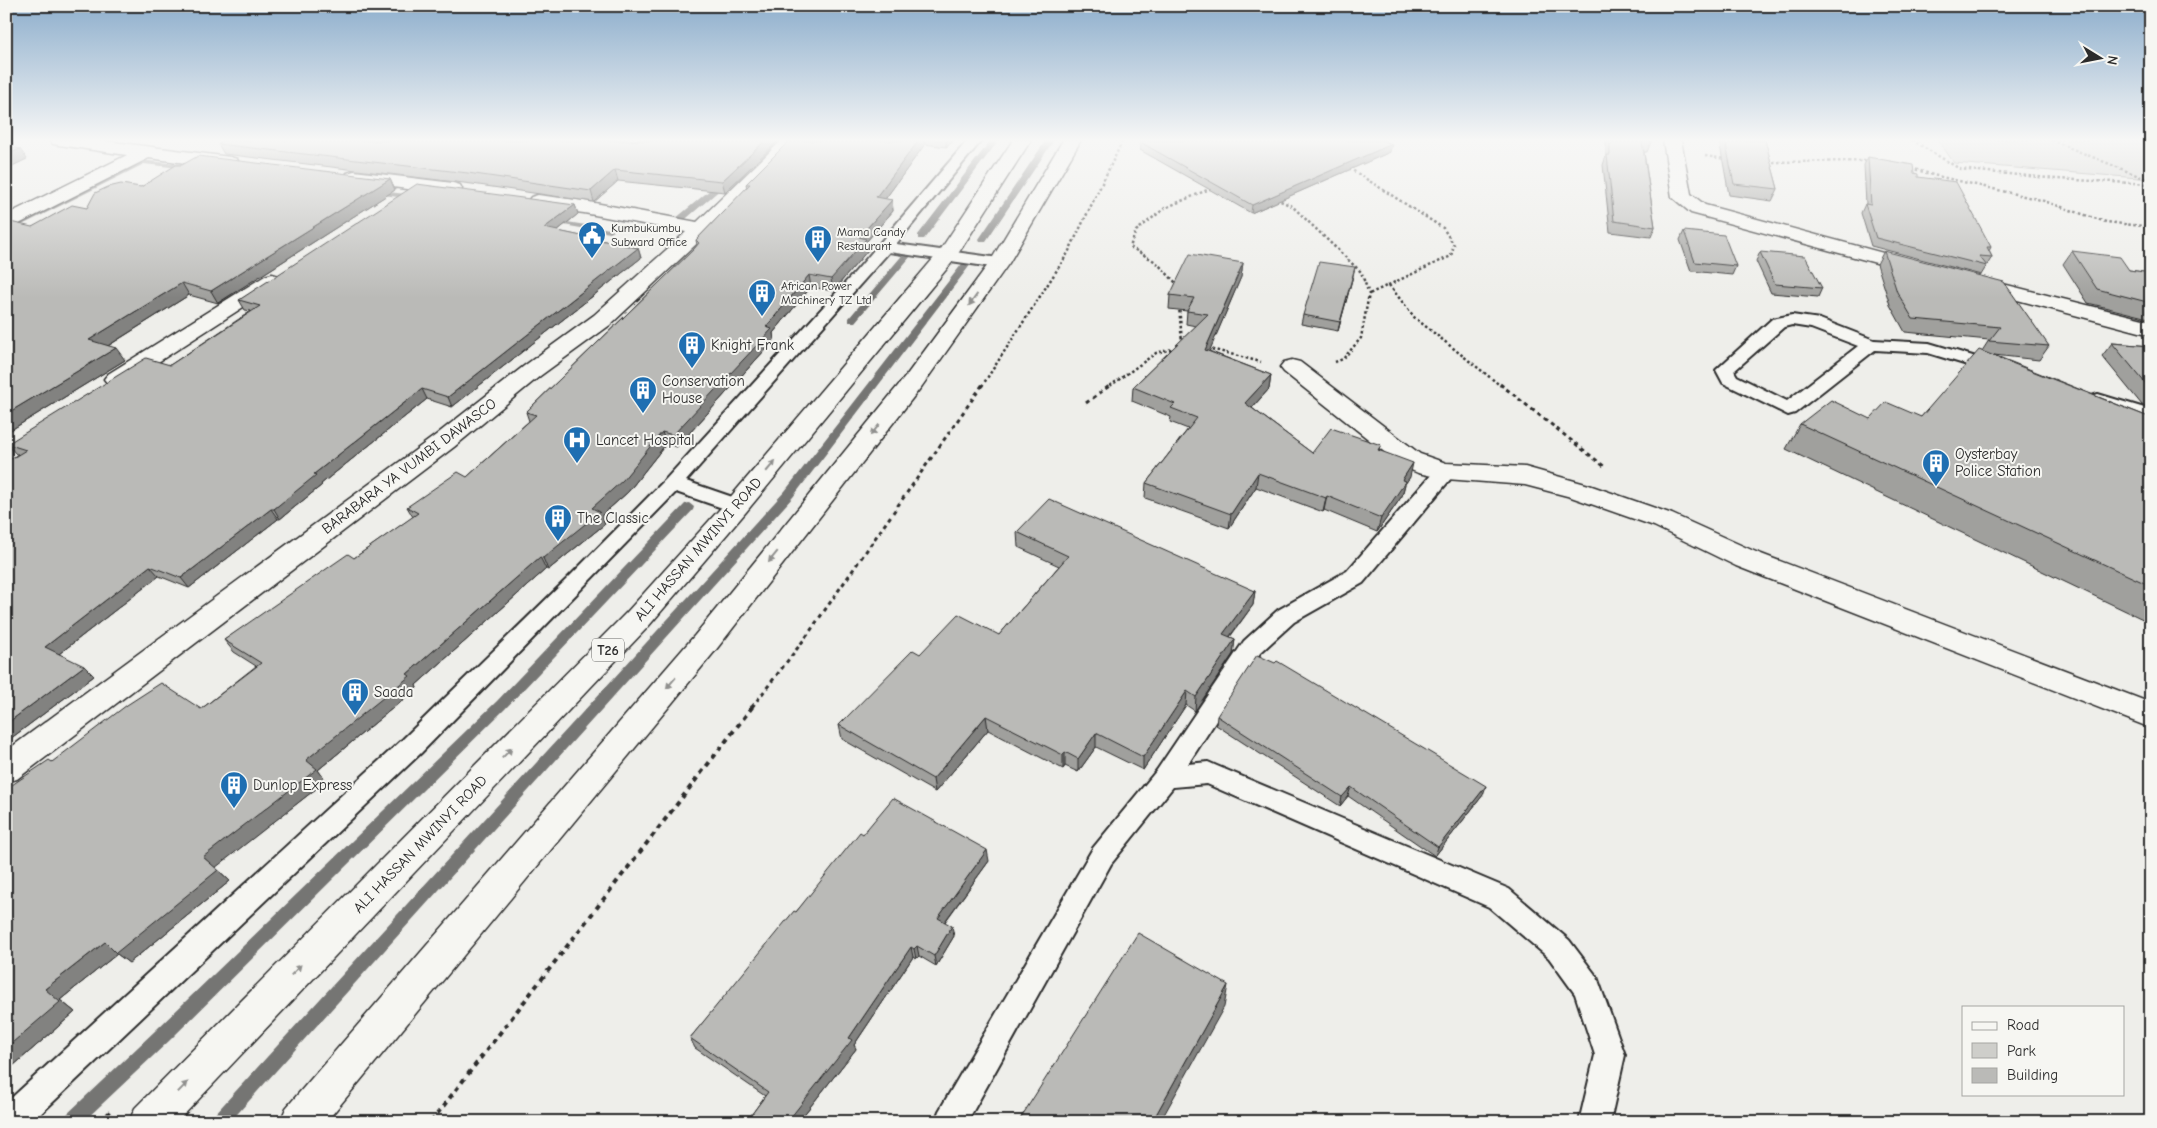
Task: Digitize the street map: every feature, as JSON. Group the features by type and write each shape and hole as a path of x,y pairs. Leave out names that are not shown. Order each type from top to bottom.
{"main road":[{"path":"6,222 65,193"},
{"path":"394,200 406,193"},
{"name":"BARABARA YA VUMBI DAWASCO","path":"6,769 437,447 532,371 602,320 738,193"},
{"name":"ALI HASSAN MWINYI ROAD","path":"149,1122 637,620 737,506 947,256 988,193"},
{"path":"300,1122 705,643 914,381 999,263 1041,193"},
{"path":"1681,193 1682,197 1698,209 1932,272"},
{"path":"522,199 584,207 701,229"},
{"path":"98,390 286,271"},
{"path":"1959,279 2151,328"},
{"path":"1292,367 1411,460 1427,467 1446,471 1524,476 1580,491 1663,520 1746,559 2151,716"}],"lane":[{"path":"9,1122 131,1005 410,748 495,666 673,484 885,247 931,193"},
{"path":"885,247 999,263"},
{"path":"1871,345 1791,408 1784,408 1729,379 1725,370 1778,323 1792,320 1814,323 1871,345 1929,348 2012,374"},
{"path":"2086,396 2151,416"},
{"path":"950,1122 1102,856 1166,777 1252,647 1286,616 1356,577 1446,471"},
{"path":"673,484 737,506"},
{"path":"1166,777 1208,773 1499,898 1559,949 1587,987 1610,1055 1594,1122"}],"path":[{"path":"431,1122 806,637 977,394 1068,254 1098,193"},
{"path":"1177,291 1176,283 1156,262 1130,247 1136,231 1165,208 1203,193"},
{"path":"1369,294 1451,256 1454,245 1443,228 1387,193"},
{"path":"2009,193 2041,200 2106,222 2151,227"},
{"path":"1201,348 1257,362 1321,369 1343,358 1361,338 1369,294 1361,272 1292,206 1275,199"},
{"path":"1389,285 1415,318 1609,470"},
{"path":"1086,403 1156,353 1183,346 1178,299"}],"building":[{"path":"95,193 368,193 211,291 182,283 89,340 116,348 6,414 6,221 32,227 72,205 87,208"},
{"path":"404,193 482,193 575,205 544,228 638,248 448,397 422,389 314,474 316,475 274,509 271,509 181,578 150,566 45,647 84,666 6,724 6,462 26,450 7,444 146,358 170,365 260,306 239,300"},
{"path":"742,193 879,193 876,197 892,200 859,237 866,239 831,279 809,275 766,327 772,329 673,435 662,432 623,480 592,508 600,512 543,558 540,557 407,674 410,676 306,760 317,769 203,857 218,870 116,953 105,942 45,989 60,1002 6,1048 6,789 49,760 52,762 127,705 161,683 201,709 261,663 224,640 348,554 354,558 418,513 407,507 458,472 467,477 536,415 526,412 694,249 699,243 696,240"},
{"path":"1230,193 1280,193 1252,205"},
{"path":"1611,193 1650,193 1655,227 1614,221"},
{"path":"1870,193 1962,193 1991,247 1987,247 1992,257 1979,256 1987,266 1876,238 1865,204 1871,205"},
{"path":"1684,231 1724,235 1736,266 1695,262"},
{"path":"1884,251 2004,282 2049,346 1989,341 2000,327 1913,319 1897,292"},
{"path":"2072,251 2120,257 2129,270 2151,273 2151,303 2097,289"},
{"path":"1760,252 1805,256 1822,288 1775,284"},
{"path":"1190,254 1243,263 1205,350 1271,375 1245,403 1312,453 1331,428 1381,445 1378,450 1413,463 1402,480 1406,481 1381,518 1327,496 1326,498 1258,473 1231,514 1146,483 1197,418 1171,408 1175,404 1133,387 1208,314 1187,311 1194,298 1170,295"},
{"path":"1319,262 1355,267 1340,322 1303,315"},
{"path":"2112,343 2151,346 2151,390"},
{"path":"1979,350 2151,418 2151,586 1800,424 1831,400 1870,419 1886,402 1921,417"},
{"path":"1049,499 1255,591 1223,634 1235,639 1196,697 1187,691 1143,757 1096,733 1078,759 1065,752 1063,755 986,716 933,779 839,725 913,650 920,654 958,614 999,635 1068,556 1017,532"},
{"path":"1257,655 1275,663 1277,661 1486,786 1438,847 1351,787 1342,797 1217,716"},
{"path":"893,798 987,850 938,918 952,926 934,956 917,946 914,949 911,947 849,1038 852,1040 787,1122 746,1122 768,1092 690,1038 794,911 796,912 860,832 863,834"},
{"path":"1138,933 1228,985 1152,1122 1018,1122"}],"waterway":[{"path":"6,231 82,193"},
{"path":"380,193 414,197"},
{"path":"678,221 712,193"},
{"path":"921,237 955,193"},
{"path":"983,239 1014,193"},
{"path":"552,221 610,231"},
{"path":"852,320 908,254"},
{"path":"219,1122 789,494 968,262"},
{"path":"71,1122 163,1035 501,705 689,507"}],"place":[{"name":"Kumbukumbu Subward Office","path":"592,259"},
{"name":"Mama Candy Restaurant","path":"818,263"},
{"name":"African Power Machinery TZ Ltd","path":"762,317"},
{"name":"Knight Frank","path":"692,369"},
{"name":"Conservation House","path":"643,414"},
{"name":"Lancet Hospital","path":"577,464"},
{"name":"Oysterbay Police Station","path":"1936,487"},
{"name":"The Classic","path":"558,542"},
{"name":"Saada","path":"355,716"},
{"name":"Dunlop Express","path":"234,809"}]}
